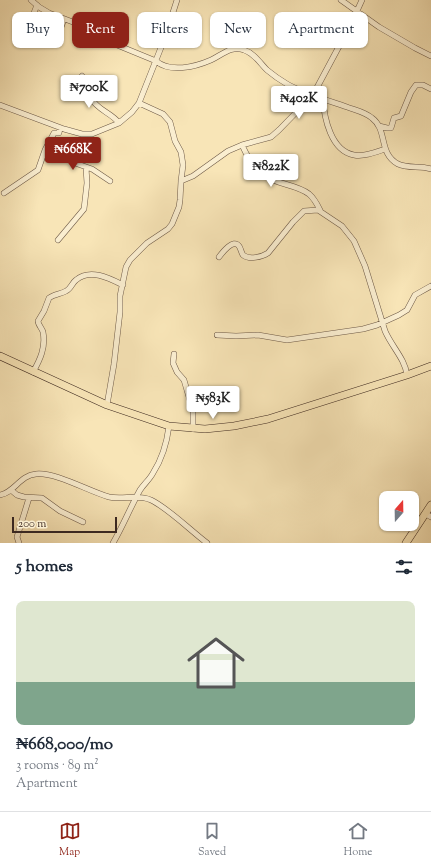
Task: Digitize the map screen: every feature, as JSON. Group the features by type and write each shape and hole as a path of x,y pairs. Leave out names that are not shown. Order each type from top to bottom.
{"main road":[{"path":"0,356 107,405 170,426 193,429 216,429 268,419 408,375 431,366"},
{"path":"406,543 428,515 431,505"}],"street":[{"path":"31,0 48,12"},
{"path":"0,105 76,133 92,134 119,123 132,112 139,103 164,40 177,0"},
{"path":"341,0 379,27 431,56"},
{"path":"181,181 193,176 228,151 242,145 271,137 279,130 312,95 362,0"},
{"path":"34,12 37,5"},
{"path":"64,19 86,27 117,45 156,61 160,65 164,66 191,66 210,60 229,50 242,49 254,56 270,72 292,87 364,113 376,121 383,136 385,149 395,162 400,165 431,169"},
{"path":"82,76 88,83 91,99 108,114 116,118 119,123"},
{"path":"379,126 391,128 394,118 401,116 411,92 416,85 423,85 431,88"},
{"path":"323,98 324,109 332,137 336,144 346,152 355,156 385,149"},
{"path":"107,405 114,364 120,312 120,296 124,275 130,260 147,243 168,229 172,224 179,207 183,165 181,152 175,141 170,122 163,114 139,103"},
{"path":"4,193 38,170 45,150 54,133 59,133 60,128"},
{"path":"50,141 72,162 92,169 110,181"},
{"path":"242,145 256,168 262,174 270,179 306,192 315,200 322,213"},
{"path":"58,240 84,209 87,183 86,168"},
{"path":"219,257 224,249 236,244 246,257 264,256 304,211 318,210 342,226 354,241 365,266 388,339 407,368 408,375"},
{"path":"33,372 40,360 43,347 43,332 38,321 49,298 67,291 77,279 87,275 94,274 123,285"},
{"path":"217,334 236,336 258,335 287,340 363,329 407,310 415,295 431,286"},
{"path":"174,354 173,363 177,372 184,380 192,411 193,429"},
{"path":"112,543 124,523 136,497 154,473 162,457 170,426"},
{"path":"0,495 11,490 22,479 36,474 48,475 111,497 136,497 152,501 180,521 206,543"},
{"path":"11,490 16,495 29,498 42,498 60,511 83,522"},
{"path":"19,543 17,537 29,498"}]}
